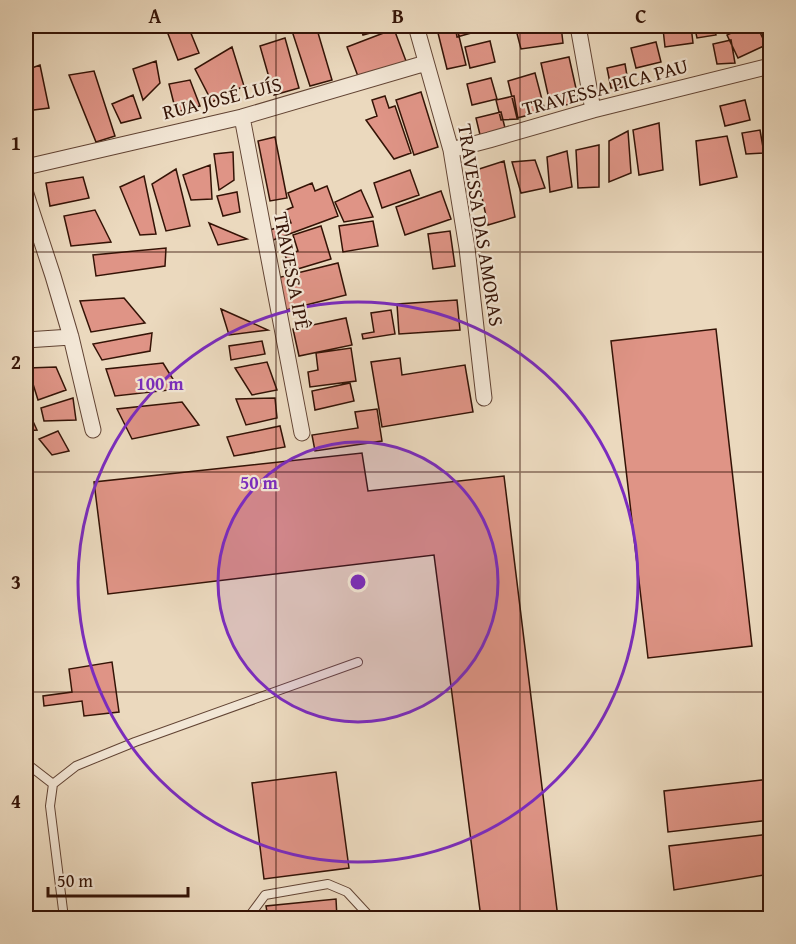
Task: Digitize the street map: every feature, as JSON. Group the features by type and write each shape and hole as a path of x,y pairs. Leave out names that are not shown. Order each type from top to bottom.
{"street":[{"name":"TRAVESSA DAS AMORAS","path":"416,26 452,150 467,248 484,398"},
{"path":"578,26 593,110"},
{"name":"RUA JOSÉ LUÍS","path":"26,167 242,117 426,63"},
{"name":"TRAVESSA PICA PAU","path":"452,150 593,110 771,66"},
{"name":"TRAVESSA IPÊ","path":"242,117 302,433"},
{"path":"26,194 71,337 93,430"},
{"path":"26,340 71,337"}],"lane":[{"path":"64,918 50,806 53,784 76,766 135,742 358,662"},
{"path":"26,763 53,784"},
{"path":"248,918 265,895 328,884 347,892 371,918"}],"building":[{"path":"165,26 188,26 199,53 178,60"},
{"path":"304,26 316,26 332,80 310,86 292,31"},
{"path":"360,26 387,26 388,28 363,35"},
{"path":"455,26 481,26 482,30 457,37"},
{"path":"515,26 561,26 563,43 521,49"},
{"path":"691,26 693,43 665,47 663,29"},
{"path":"714,26 716,35 697,38 695,29"},
{"path":"746,26 757,26 766,45 738,58 727,35"},
{"path":"457,28 466,65 447,69 438,33"},
{"path":"394,29 406,61 359,79 347,47"},
{"path":"285,38 299,88 274,95 260,46"},
{"path":"731,40 735,63 717,64 713,44"},
{"path":"490,41 495,62 470,68 465,47"},
{"path":"656,42 661,62 636,68 631,48"},
{"path":"232,47 244,86 212,102 195,69"},
{"path":"569,57 579,102 551,108 541,63"},
{"path":"156,61 160,83 143,100 133,69"},
{"path":"625,64 629,87 611,88 607,68"},
{"path":"40,65 49,108 26,111 26,70"},
{"path":"94,71 115,136 96,142 69,75"},
{"path":"535,73 545,111 517,118 508,81"},
{"path":"491,78 497,99 472,105 467,84"},
{"path":"190,80 200,106 176,112 169,84"},
{"path":"421,92 438,147 414,155 396,100"},
{"path":"133,95 141,118 121,123 112,104"},
{"path":"385,96 389,108 395,106 411,153 394,159 366,120 377,116 372,100"},
{"path":"514,96 518,119 501,120 496,100"},
{"path":"745,100 750,120 725,126 720,106"},
{"path":"501,112 506,132 481,139 476,118"},
{"path":"659,123 663,170 639,175 633,130"},
{"path":"760,130 764,153 746,154 742,133"},
{"path":"628,131 631,173 609,182 609,141"},
{"path":"727,136 737,177 700,185 696,141"},
{"path":"275,137 287,198 270,201 258,141"},
{"path":"599,145 599,187 578,188 576,150"},
{"path":"567,151 572,187 550,192 547,157"},
{"path":"233,152 234,180 219,190 214,154"},
{"path":"535,160 545,188 521,193 512,162"},
{"path":"504,161 515,217 488,225 476,170"},
{"path":"210,165 212,199 191,200 183,175"},
{"path":"176,169 190,226 166,231 152,184"},
{"path":"410,170 419,195 382,208 374,183"},
{"path":"144,176 156,234 140,235 120,187"},
{"path":"83,177 89,198 50,206 46,183"},
{"path":"312,183 315,191 327,186 338,216 273,240 267,231 291,223 286,210 293,207 288,193"},
{"path":"361,190 373,217 344,222 335,202"},
{"path":"441,191 451,219 405,235 396,207"},
{"path":"237,192 240,212 223,216 217,196"},
{"path":"95,210 111,242 71,246 64,216"},
{"path":"373,221 378,246 343,252 339,226"},
{"path":"209,223 247,239 218,245"},
{"path":"321,226 331,259 291,271 285,255 298,251 293,235"},
{"path":"450,231 455,266 433,269 428,234"},
{"path":"166,248 165,266 96,276 93,255"},
{"path":"338,263 346,295 286,310 277,278"},
{"path":"124,298 145,323 91,332 80,301"},
{"path":"457,300 460,330 399,334 397,304"},
{"path":"221,309 268,330 229,335"},
{"path":"391,310 395,334 363,339 362,334 374,332 371,313"},
{"path":"346,318 352,345 299,356 293,329"},
{"path":"716,329 752,646 648,658 611,341"},
{"path":"152,333 150,351 102,360 93,344"},
{"path":"262,341 265,354 231,360 229,346"},
{"path":"351,348 356,381 310,387 308,372 318,370 316,353"},
{"path":"400,358 402,375 465,365 473,412 382,427 371,362"},
{"path":"267,362 277,390 252,395 235,368"},
{"path":"163,363 179,389 115,396 106,369"},
{"path":"56,367 66,390 38,400 28,368"},
{"path":"350,383 354,401 315,410 312,391"},
{"path":"73,398 76,420 44,421 41,408"},
{"path":"275,398 277,418 246,425 236,399"},
{"path":"182,402 199,425 132,439 117,409"},
{"path":"26,406 37,430 26,431"},
{"path":"377,409 382,441 315,451 312,435 358,428 355,412"},
{"path":"280,426 285,447 234,456 227,437"},
{"path":"58,431 69,451 52,455 39,439"},
{"path":"362,453 368,491 504,476 558,918 481,918 434,555 108,594 94,482"},
{"path":"112,662 119,712 84,716 82,701 44,706 43,696 72,692 69,669"},
{"path":"336,772 349,868 264,879 252,783"},
{"path":"770,779 770,820 668,832 664,791"},
{"path":"770,834 770,874 674,890 669,846"},
{"path":"336,899 337,918 268,918 266,906"}]}
